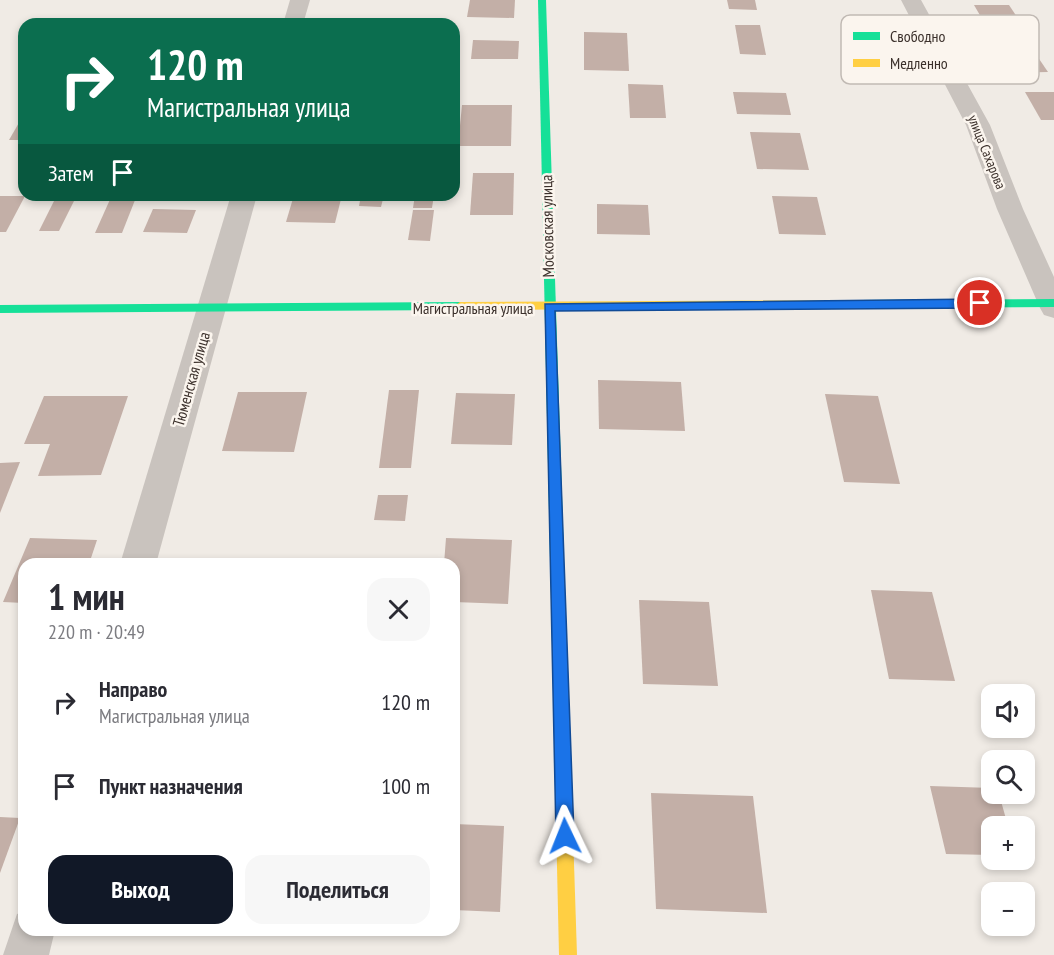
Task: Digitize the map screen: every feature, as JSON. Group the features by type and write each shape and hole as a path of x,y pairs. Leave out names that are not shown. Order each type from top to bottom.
{"street":[{"path":"295,18 300,0"},
{"name":"Московская улица","path":"542,0 568,955"},
{"name":"улица Сахарова","path":"911,0 919,15"},
{"name":"улица Сахарова","path":"956,84 978,125 1010,209 1053,305"},
{"name":"Тюменская улица","path":"140,558 242,201"},
{"name":"Магистральная улица","path":"0,309 211,310 1053,305"},
{"path":"26,955 31,936"}],"building":[{"path":"470,0 515,0 514,18 467,17"},
{"path":"727,0 755,0 757,10 729,9"},
{"path":"974,5 1009,5 1016,15 980,15"},
{"path":"735,25 760,25 766,55 740,54"},
{"path":"584,32 627,33 629,71 584,70"},
{"path":"473,40 519,41 518,59 471,59"},
{"path":"1039,59 1048,72 1039,72"},
{"path":"628,84 663,85 666,118 630,118"},
{"path":"733,92 786,93 791,115 737,114"},
{"path":"1025,92 1054,92 1054,120 1041,120"},
{"path":"462,105 512,105 511,146 460,146"},
{"path":"18,124 18,140 9,140"},
{"path":"750,132 800,133 809,170 757,169"},
{"path":"473,173 514,173 513,215 470,215"},
{"path":"0,196 18,196 18,201 22,201 6,232 0,232"},
{"path":"772,196 817,197 826,235 779,234"},
{"path":"54,201 74,201 59,231 39,231"},
{"path":"109,201 135,201 122,233 95,233"},
{"path":"292,201 340,201 335,223 286,222"},
{"path":"360,201 382,201 381,207 359,206"},
{"path":"414,201 433,201 432,208 413,208"},
{"path":"597,204 648,205 650,235 597,234"},
{"path":"153,209 196,210 187,233 143,232"},
{"path":"413,210 434,210 430,241 408,240"},
{"path":"598,380 681,382 685,431 599,429"},
{"path":"389,390 419,390 411,468 379,468"},
{"path":"238,392 307,392 294,452 222,451"},
{"path":"456,393 515,394 512,445 451,444"},
{"path":"825,394 878,396 900,484 844,482"},
{"path":"44,396 128,396 101,475 38,476 50,444 24,444"},
{"path":"20,462 0,513 0,463"},
{"path":"378,495 408,495 405,521 374,520"},
{"path":"30,538 97,540 91,558 22,558"},
{"path":"446,538 512,540 508,604 460,602 460,558 444,558"},
{"path":"18,566 18,603 3,602"},
{"path":"871,590 932,592 955,681 889,679"},
{"path":"639,600 709,602 718,686 643,684"},
{"path":"930,786 981,788 981,804 1002,804 1005,816 981,816 981,855 946,854"},
{"path":"651,793 753,796 767,913 656,909"},
{"path":"0,817 18,818 18,824 0,873"},
{"path":"460,824 504,826 500,912 460,910"}],"traffic: fast":[{"path":"542,0 557,557"},
{"path":"857,304 1054,303"},
{"path":"0,309 460,306"}],"traffic: slow":[{"path":"460,306 857,304"},
{"path":"557,557 568,955"}],"route":[{"path":"565,836 549,307 980,303"}]}
